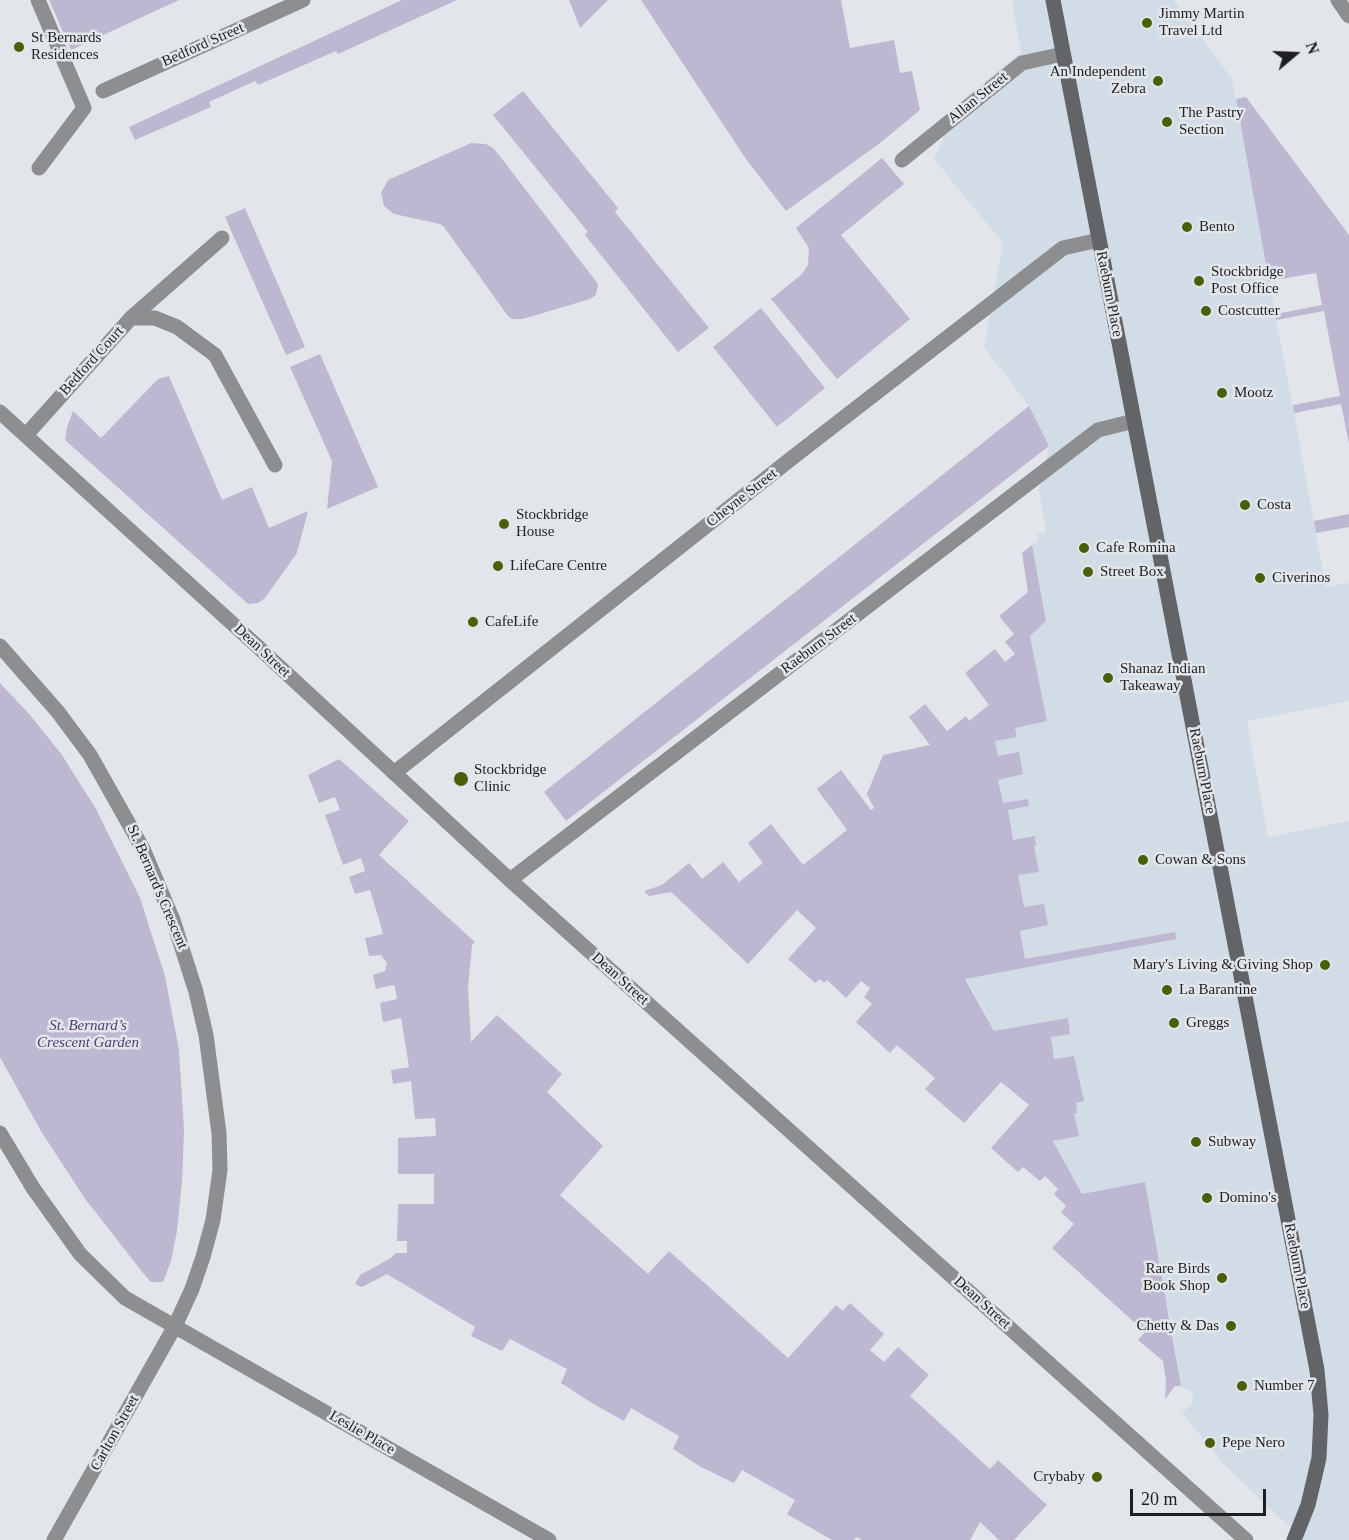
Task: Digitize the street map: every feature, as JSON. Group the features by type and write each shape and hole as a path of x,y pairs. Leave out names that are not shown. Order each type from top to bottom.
{"main road":[{"name":"Raeburn Place","path":"1053,0 1237,948 1319,1386 1321,1438 1317,1469 1308,1505 1293,1540"}],"street":[{"path":"38,0 84,108 39,168"},
{"name":"Bedford Street","path":"103,91 303,0"},
{"path":"1338,0 1349,16"},
{"name":"Allan Street","path":"902,160 1022,63 1063,54"},
{"path":"131,318 222,238"},
{"name":"Cheyne Street","path":"394,773 801,451 1063,248 1099,240"},
{"name":"Bedford Court","path":"26,435 131,318 155,318 169,322 214,355 275,465"},
{"name":"Dean Street","path":"0,412 510,880 1246,1540"},
{"name":"Raeburn Street","path":"510,880 1098,430 1134,422"},
{"name":"St. Bernard's Crescent","path":"0,646 58,712 90,755 114,794 144,849 173,920 196,992 206,1035 213,1083 220,1170 213,1220 203,1257 175,1326"},
{"path":"0,1133 33,1188 80,1254 125,1298 175,1326"},
{"name":"Carlton Street","path":"54,1540 175,1326"},
{"name":"Leslie Place","path":"175,1326 549,1540"}],"shaded area":[{"path":"1012,0 1174,0 1232,79 1326,587 1349,583 1349,701 1247,721 1268,837 1349,821 1349,1540 1304,1540 1228,1469 1182,1413 1194,1401 1191,1391 1181,1386 1169,1311 1082,1194 867,794 883,755 1047,721 1030,636 1046,621 1032,545 1038,541 1037,534 1046,532 1039,490 1049,446 1029,406 984,347 1003,243 934,159 959,103 1021,52"}],"green space":[{"path":"49,0 179,0 71,50"},
{"path":"402,0 457,0 338,54 336,51 258,85 255,81 209,102 211,107 135,140 129,127"},
{"path":"569,0 608,0 580,28"},
{"path":"641,0 841,0 850,48 894,40 900,73 912,71 920,110 880,143 786,211 746,159"},
{"path":"523,91 618,208 615,212 709,328 678,352 585,235 588,232 493,115"},
{"path":"1246,97 1349,235 1349,444 1341,404 1294,413 1293,405 1340,396 1324,311 1276,320 1276,314 1322,305 1316,273 1269,281 1236,99"},
{"path":"471,143 486,144 499,155 598,284 596,295 590,299 523,319 512,319 444,227 440,224 394,214 384,206 381,193 388,180"},
{"path":"882,158 904,184 841,235 910,319 837,379 771,299 801,275 808,265 809,248 796,228"},
{"path":"245,208 305,347 286,355 225,217"},
{"path":"761,308 825,388 777,427 713,347"},
{"path":"320,354 378,487 327,509 332,461 290,367"},
{"path":"169,376 222,500 252,487 269,528 308,511 297,553 265,598 258,603 248,604 65,440 73,411 101,438 158,379"},
{"path":"1029,406 1049,446 566,821 544,792"},
{"path":"1349,514 1349,527 1316,533 1314,521"},
{"path":"1032,545 1046,621 1030,636 1047,721 1015,728 1017,737 995,741 998,756 1019,752 1023,774 998,780 1003,803 1028,799 1029,806 1008,810 1013,840 1035,836 1036,846 1034,846 1039,872 1018,875 1024,907 1044,904 1048,925 1020,931 1025,959 1175,932 1176,939 965,979 994,1031 1068,1018 1070,1034 1051,1037 1054,1059 1074,1056 1084,1101 1076,1103 1077,1113 1074,1114 1079,1136 1053,1141 1082,1194 1145,1182 1181,1386 1175,1386 1165,1399 1166,1381 1163,1361 1138,1340 1145,1332 1052,1248 1074,1224 1061,1212 1066,1206 1054,1194 1058,1189 1045,1176 1040,1181 1023,1167 1018,1172 991,1148 1029,1105 1001,1082 964,1123 925,1089 935,1078 897,1045 890,1053 856,1022 872,1004 864,997 870,988 861,981 846,998 827,980 824,983 820,979 815,983 788,959 816,928 797,910 748,964 671,892 649,896 644,891 662,885 689,863 702,879 723,862 739,882 763,863 748,843 771,824 803,865 847,830 817,789 841,770 871,810 874,808 867,794 883,755 930,745 909,717 925,704 947,731 966,716 969,721 989,705 965,673 995,649 1005,662 1015,654 1005,642 1014,634 999,616 1028,592 1022,553"},
{"name":"St. Bernard’s Crescent Garden","path":"0,683 30,715 62,755 96,809 140,898 165,976 179,1050 184,1130 177,1231 171,1261 163,1282 151,1282 86,1200 42,1133 0,1057"},
{"path":"339,759 409,821 379,855 475,942 472,945 468,988 471,1042 497,1015 562,1074 547,1092 603,1146 560,1195 648,1274 669,1251 788,1358 836,1305 843,1311 850,1303 884,1334 870,1350 884,1362 898,1347 929,1375 910,1396 990,1469 998,1460 1047,1505 1014,1540 999,1540 980,1522 970,1540 862,1540 856,1537 854,1540 832,1540 787,1514 795,1500 742,1470 734,1483 701,1467 673,1449 679,1436 631,1408 624,1421 590,1402 561,1383 567,1369 510,1339 502,1351 471,1336 475,1327 387,1274 362,1287 355,1284 360,1275 396,1253 407,1253 407,1241 397,1241 398,1204 434,1204 434,1174 398,1174 398,1138 436,1136 435,1118 415,1119 411,1081 393,1084 391,1070 409,1067 401,1018 383,1022 380,1003 397,999 395,987 394,985 376,989 373,975 385,971 387,963 381,955 369,956 365,938 383,934 380,923 370,890 355,894 349,877 365,871 361,858 343,865 325,815 340,810 335,797 319,803 308,775"}],"place":[{"name":"Jimmy Martin Travel Ltd","path":"1147,23"},
{"name":"St Bernards Residences","path":"19,47"},
{"name":"An Independent Zebra","path":"1158,81"},
{"name":"The Pastry Section","path":"1167,122"},
{"name":"Bento","path":"1187,227"},
{"name":"Stockbridge Post Office","path":"1199,281"},
{"name":"Costcutter","path":"1206,311"},
{"name":"Mootz","path":"1222,393"},
{"name":"Costa","path":"1245,505"},
{"name":"Stockbridge House","path":"504,524"},
{"name":"Cafe Romina","path":"1084,548"},
{"name":"LifeCare Centre","path":"498,566"},
{"name":"Street Box","path":"1088,572"},
{"name":"Civerinos","path":"1260,578"},
{"name":"CafeLife","path":"473,622"},
{"name":"Shanaz Indian Takeaway","path":"1108,678"},
{"name":"Stockbridge Clinic","path":"461,779"},
{"name":"Cowan & Sons","path":"1143,860"},
{"name":"Mary's Living & Giving Shop","path":"1325,965"},
{"name":"La Barantine","path":"1167,990"},
{"name":"Greggs","path":"1174,1023"},
{"name":"Subway","path":"1196,1142"},
{"name":"Domino's","path":"1207,1198"},
{"name":"Rare Birds Book Shop","path":"1222,1278"},
{"name":"Chetty & Das","path":"1231,1326"},
{"name":"Number 7","path":"1242,1386"},
{"name":"Pepe Nero","path":"1210,1443"},
{"name":"Crybaby","path":"1097,1477"}]}
